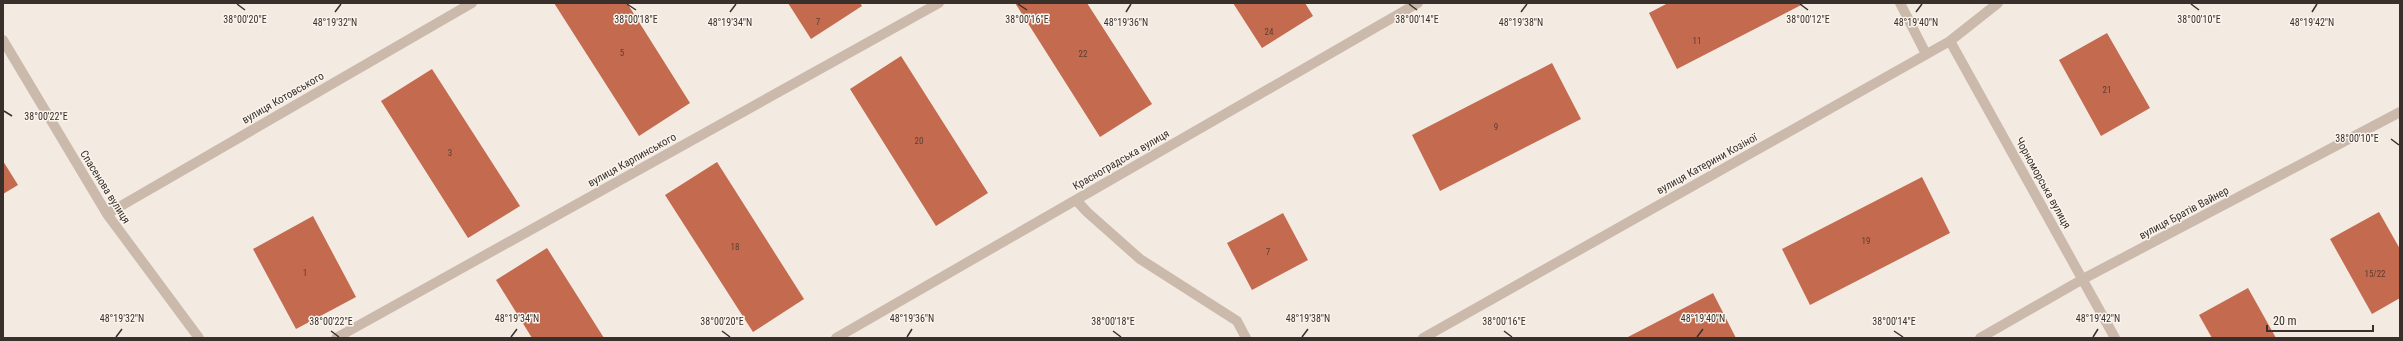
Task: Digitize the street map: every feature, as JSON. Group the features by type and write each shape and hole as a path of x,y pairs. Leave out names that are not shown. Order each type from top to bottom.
{"street":[{"name":"вулиця Котовського","path":"107,214 472,3"},
{"name":"вулиця Карпинського","path":"336,338 939,3"},
{"name":"Красноградська вулиця","path":"836,338 1418,3"},
{"path":"1900,3 1926,54"},
{"name":"вулиця Катерини Козіної","path":"1422,338 1950,41 1998,3"},
{"name":"Спасенова вулиця","path":"3,40 107,214 199,338"},
{"name":"Чорноморська вулиця","path":"1950,41 2115,338"},
{"name":"вулиця Братів Вайнер","path":"1980,338 2083,279 2400,112"},
{"path":"1076,200 1087,212 1140,259 1238,321 1246,338"}],"building":[{"path":"554,3 627,3 690,103 639,136"},
{"path":"788,3 860,3 862,6 811,39"},
{"path":"1015,3 1087,3 1152,104 1100,137"},
{"path":"1233,3 1305,3 1313,16 1262,48"},
{"path":"1668,3 1805,3 1677,69 1649,13"},
{"path":"2107,33 2150,108 2101,136 2059,60"},
{"path":"901,56 988,193 936,226 850,89"},
{"path":"1552,63 1581,119 1440,191 1412,135"},
{"path":"432,69 520,206 468,238 381,101"},
{"path":"3,161 18,185 3,194"},
{"path":"717,162 804,299 753,332 665,195"},
{"path":"1922,177 1950,233 1810,305 1782,249"},
{"path":"2379,212 2400,249 2400,298 2372,314 2330,239"},
{"path":"1283,213 1308,260 1252,290 1227,243"},
{"path":"313,216 356,297 296,329 253,249"},
{"path":"547,248 604,338 532,338 496,280"},
{"path":"2248,288 2276,338 2212,338 2199,315"},
{"path":"1713,293 1736,338 1626,338"}]}
